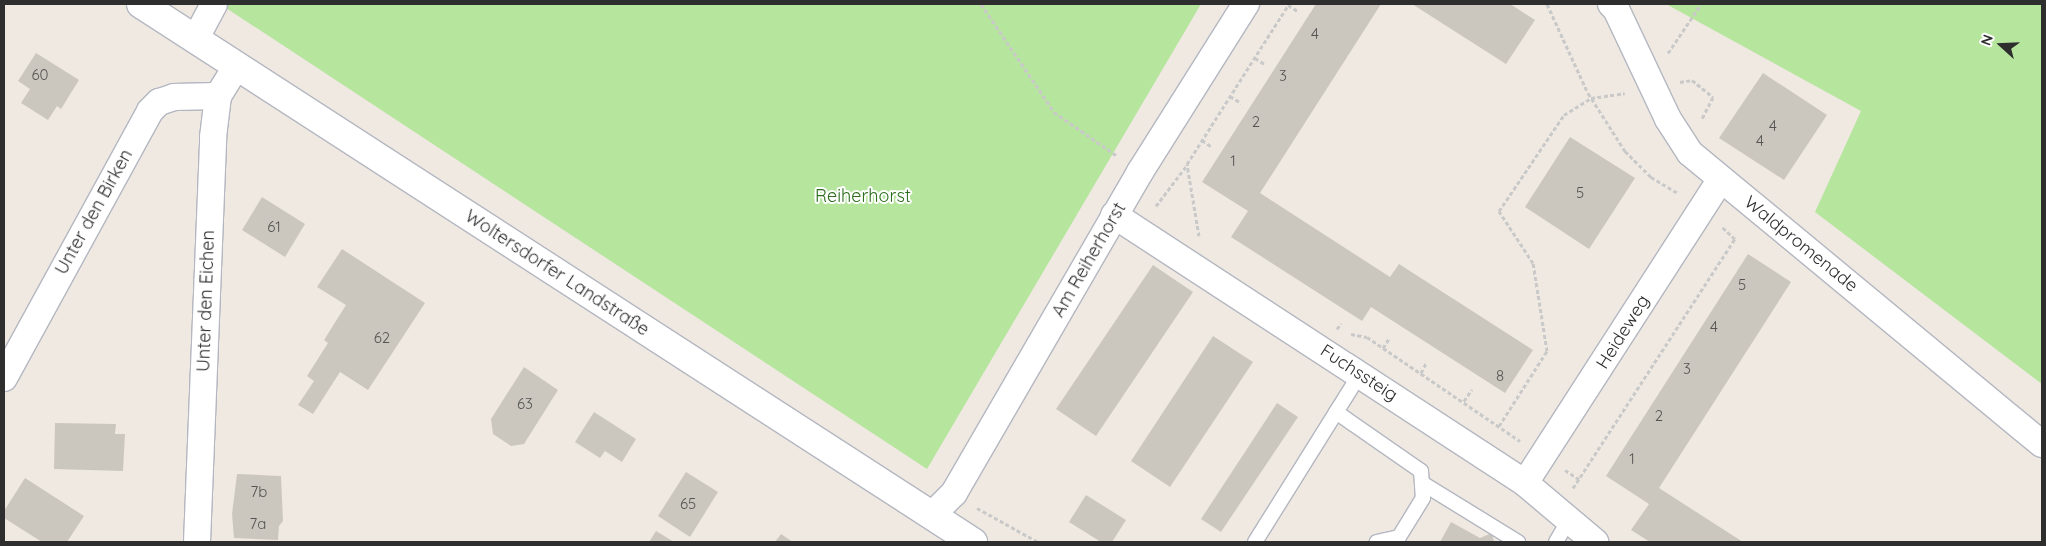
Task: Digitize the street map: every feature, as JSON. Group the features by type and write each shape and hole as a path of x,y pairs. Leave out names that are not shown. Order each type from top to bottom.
{"main road":[{"name":"Woltersdorfer Landstraße","path":"141,4 973,542"}],"street":[{"path":"196,38 214,4"},
{"name":"Am Reiherhorst","path":"932,515 954,493 1122,220 1140,172 1246,4"},
{"name":"Waldpromenade","path":"1611,4 1616,9 1651,83 1690,153 1720,180 1813,252 2042,444"},
{"name":"Unter den Eichen","path":"197,542 213,136 218,96 237,66"},
{"name":"Unter den Birken","path":"4,378 150,111 159,102 174,97 218,96"},
{"name":"Heideweg","path":"1525,483 1720,180"},
{"name":"Fuchssteig","path":"1122,220 1525,483 1562,532 1595,542"}],"lane":[{"path":"1255,542 1360,374"},
{"path":"1336,412 1422,471 1423,498 1399,537 1377,542"},
{"path":"1422,483 1518,542"}],"path":[{"path":"982,4 1054,112 1140,172"},
{"path":"1122,220 1148,215 1187,164 1289,4 1299,12"},
{"path":"1547,4 1592,98 1625,151 1651,177 1702,208 1735,239 1570,492"},
{"path":"1651,83 1658,68 1701,4"},
{"path":"1255,58 1266,65"},
{"path":"1498,426 1547,351 1533,263 1499,211 1564,115 1592,98 1651,83 1692,80 1713,97"},
{"path":"1230,96 1241,103"},
{"path":"1202,140 1212,147"},
{"path":"1187,164 1200,245"},
{"path":"1331,331 1367,337 1579,479"},
{"path":"1383,348 1390,337"},
{"path":"1420,373 1428,361"},
{"path":"1464,401 1472,389"}],"green space":[{"name":"Reiherhorst","path":"220,4 1201,4 927,469"},
{"path":"1666,4 2042,4 2042,384 1815,212 1861,111"}],"building":[{"path":"1316,4 1381,4 1260,193 1390,277 1399,264 1533,350 1505,393 1371,307 1362,321 1231,237 1248,211 1202,182"},
{"path":"1412,4 1510,4 1535,20 1506,64"},
{"path":"36,53 79,80 61,109 57,106 48,120 21,103 30,89 18,81"},
{"path":"1763,73 1827,115 1784,180 1719,138"},
{"path":"1570,137 1635,178 1589,249 1525,207"},
{"path":"262,197 305,224 285,257 242,230"},
{"path":"342,249 425,303 368,390 340,372 313,414 298,405 314,381 307,376 328,343 324,340 346,305 317,287"},
{"path":"1748,254 1791,282 1659,488 1743,542 1650,542 1631,530 1649,504 1606,476"},
{"path":"1153,265 1193,292 1096,436 1056,409"},
{"path":"1213,336 1253,362 1170,487 1131,461"},
{"path":"524,367 558,390 524,444 511,446 493,434 491,419"},
{"path":"1277,403 1298,417 1221,532 1201,519"},
{"path":"594,412 636,439 622,462 605,451 600,458 575,442"},
{"path":"55,423 116,424 115,434 125,434 123,471 54,469"},
{"path":"686,472 718,492 690,537 658,516"},
{"path":"237,474 281,476 283,521 279,526 278,540 234,538 232,514"},
{"path":"25,478 84,516 67,542 42,542 4,518 4,511"},
{"path":"1086,495 1126,520 1112,542 1101,542 1069,522"},
{"path":"1451,522 1480,538 1492,533 1494,542 1440,542"},
{"path":"656,531 674,542 649,542"},
{"path":"781,534 793,542 775,542"}]}
